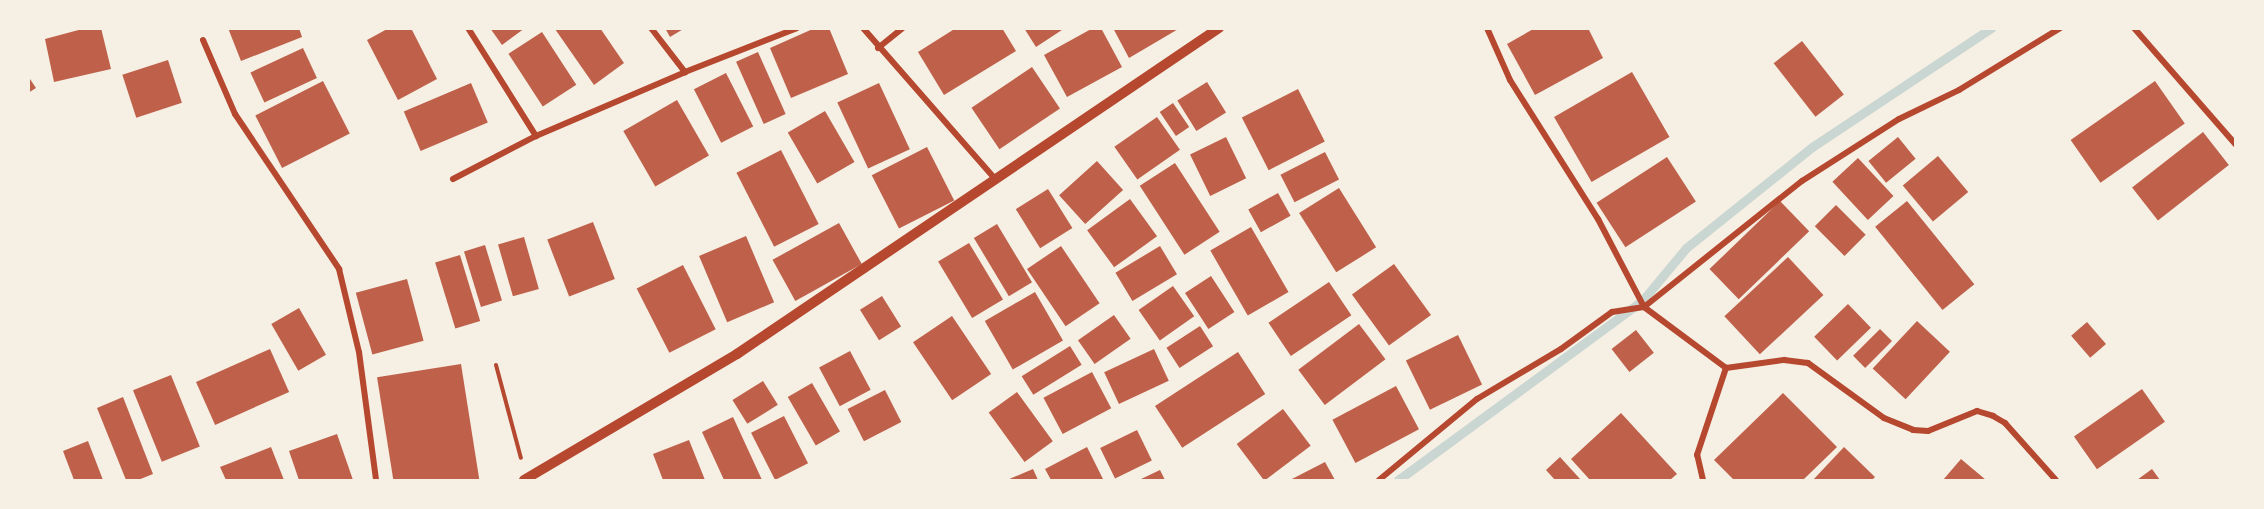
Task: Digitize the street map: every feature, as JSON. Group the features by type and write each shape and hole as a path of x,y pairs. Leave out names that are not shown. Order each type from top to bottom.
{"street":[{"path":"468,28 536,136"},
{"path":"651,28 685,72"},
{"path":"453,179 536,136 685,72 798,28"},
{"path":"863,28 878,48 996,180"},
{"path":"878,48 903,28"},
{"path":"525,480 737,354 1219,28"},
{"path":"1487,28 1510,80 1598,219 1644,307 1726,368 1784,360 1808,363 1884,418 1913,430 1928,431 1977,411 1993,416 2005,423 2056,480"},
{"path":"1379,480 1477,399 1561,349 1612,312 1644,307 1802,181 1899,119 1959,90 2060,28"},
{"path":"2134,28 2235,145"},
{"path":"203,40 235,114 339,269 357,342 376,480"},
{"path":"1703,480 1697,455 1726,368"}],"path":[{"path":"496,365 525,480"}],"building":[{"path":"86,28 101,28 111,69 54,82 45,39"},
{"path":"228,28 299,28 302,37 241,61"},
{"path":"389,28 411,28 437,79 398,100 367,40"},
{"path":"490,28 525,28 502,45"},
{"path":"600,28 624,63 594,85 555,29"},
{"path":"665,28 685,28 670,37"},
{"path":"815,28 829,28 848,74 791,98 770,48"},
{"path":"956,28 1002,28 1016,51 944,95 918,52"},
{"path":"1024,28 1065,28 1036,47"},
{"path":"1093,28 1101,28 1122,67 1067,97 1044,55"},
{"path":"1113,28 1180,28 1129,58"},
{"path":"1535,28 1588,28 1603,58 1535,95 1507,44"},
{"path":"542,32 576,85 543,107 508,54"},
{"path":"1802,41 1844,95 1815,117 1774,63"},
{"path":"303,48 317,78 264,102 250,73"},
{"path":"758,52 786,114 764,124 736,62"},
{"path":"168,60 182,103 136,118 122,75"},
{"path":"1032,67 1060,108 999,149 971,108"},
{"path":"1632,72 1670,137 1592,182 1554,117"},
{"path":"726,73 753,126 721,143 694,89"},
{"path":"28,76 36,88 28,93"},
{"path":"323,81 350,134 282,168 255,116"},
{"path":"2155,81 2185,124 2100,183 2071,140"},
{"path":"1207,82 1226,113 1196,131 1177,101"},
{"path":"471,83 488,123 421,151 404,112"},
{"path":"879,83 910,149 868,169 837,102"},
{"path":"1298,89 1325,142 1269,170 1242,118"},
{"path":"677,100 709,155 655,186 623,131"},
{"path":"1173,103 1189,127 1176,136 1160,112"},
{"path":"825,111 854,162 817,184 788,132"},
{"path":"1157,117 1180,150 1137,180 1114,147"},
{"path":"2203,132 2229,165 2158,221 2132,187"},
{"path":"1226,137 1246,178 1210,196 1190,155"},
{"path":"1898,137 1916,159 1886,183 1868,161"},
{"path":"927,147 954,200 899,229 872,175"},
{"path":"781,150 819,224 774,247 736,173"},
{"path":"1325,152 1339,180 1295,202 1280,175"},
{"path":"1938,156 1968,192 1933,222 1903,186"},
{"path":"1667,157 1696,201 1625,247 1597,203"},
{"path":"1858,158 1893,196 1868,220 1832,182"},
{"path":"1097,161 1123,190 1085,224 1059,195"},
{"path":"1175,163 1220,232 1184,255 1140,186"},
{"path":"1339,188 1376,247 1336,272 1299,213"},
{"path":"1048,189 1072,228 1040,248 1016,209"},
{"path":"1278,193 1291,216 1261,232 1248,209"},
{"path":"1130,199 1157,236 1114,267 1087,230"},
{"path":"1780,201 1809,231 1739,299 1710,269"},
{"path":"1907,201 1974,284 1942,310 1875,227"},
{"path":"1836,205 1866,235 1844,256 1815,226"},
{"path":"593,222 615,279 569,297 547,240"},
{"path":"839,223 862,264 795,301 773,260"},
{"path":"997,224 1032,282 1009,296 974,238"},
{"path":"1251,227 1288,292 1248,315 1210,250"},
{"path":"746,236 774,302 727,322 699,256"},
{"path":"524,237 539,289 513,296 498,244"},
{"path":"969,243 1003,300 972,318 938,262"},
{"path":"485,245 502,300 481,307 464,251"},
{"path":"1061,246 1100,303 1066,326 1027,269"},
{"path":"1160,246 1177,274 1132,301 1115,273"},
{"path":"460,255 480,321 455,329 435,263"},
{"path":"1788,257 1823,295 1760,354 1724,316"},
{"path":"1394,264 1431,315 1389,346 1352,295"},
{"path":"683,265 716,329 669,353 637,289"},
{"path":"1211,276 1234,312 1208,329 1185,293"},
{"path":"407,279 424,341 372,355 356,293"},
{"path":"1329,282 1351,315 1291,356 1268,323"},
{"path":"1173,286 1194,316 1160,340 1139,310"},
{"path":"1035,292 1063,340 1013,369 985,321"},
{"path":"882,296 901,327 879,340 860,310"},
{"path":"1848,304 1871,328 1837,360 1814,337"},
{"path":"299,308 326,355 298,371 271,324"},
{"path":"1114,315 1131,339 1095,364 1078,340"},
{"path":"952,316 991,374 952,400 913,342"},
{"path":"1917,321 1950,352 1906,399 1873,369"},
{"path":"2087,322 2106,344 2090,358 2071,336"},
{"path":"1359,324 1385,359 1325,405 1298,370"},
{"path":"1200,326 1213,346 1180,368 1166,348"},
{"path":"1880,329 1892,341 1865,368 1853,356"},
{"path":"1636,330 1654,353 1629,372 1612,349"},
{"path":"1458,335 1482,384 1430,410 1406,360"},
{"path":"1070,346 1082,365 1033,395 1022,376"},
{"path":"270,349 289,392 215,425 196,382"},
{"path":"1154,349 1169,381 1119,404 1104,372"},
{"path":"850,351 871,390 840,406 819,367"},
{"path":"1238,352 1265,394 1182,448 1155,406"},
{"path":"461,364 479,480 393,480 377,377"},
{"path":"1092,372 1111,408 1063,434 1043,398"},
{"path":"171,375 200,446 162,462 133,390"},
{"path":"763,381 778,405 747,424 732,400"},
{"path":"812,383 840,431 816,445 788,397"},
{"path":"1396,386 1419,429 1355,463 1332,420"},
{"path":"2142,389 2165,422 2097,469 2074,437"},
{"path":"885,390 901,422 864,441 848,409"},
{"path":"1017,392 1053,441 1025,462 989,413"},
{"path":"1783,393 1837,447 1803,480 1734,480 1714,460"},
{"path":"123,397 153,474 138,480 126,480 97,408"},
{"path":"1283,409 1311,446 1264,480 1237,444"},
{"path":"1621,413 1677,474 1670,480 1590,480 1571,459"},
{"path":"784,416 808,463 775,480 751,433"},
{"path":"733,417 762,480 724,480 702,432"},
{"path":"1137,430 1152,461 1115,479 1100,448"},
{"path":"337,434 353,480 299,480 289,451"},
{"path":"689,440 705,480 663,480 653,454"},
{"path":"88,441 103,480 74,480 63,451"},
{"path":"271,447 284,480 226,480 220,467"},
{"path":"1087,447 1103,479 1051,480 1045,469"},
{"path":"1844,447 1875,477 1872,480 1813,480"},
{"path":"1560,457 1581,480 1555,480 1546,470"},
{"path":"1961,459 1986,480 1943,480"},
{"path":"1325,462 1335,480 1290,480"},
{"path":"1033,469 1038,480 1007,480"},
{"path":"2152,469 2160,480 2137,480"},
{"path":"1160,470 1165,480 1139,480"}],"waterway":[{"path":"1398,480 1642,301 1686,248 1812,147 1991,28"}]}
